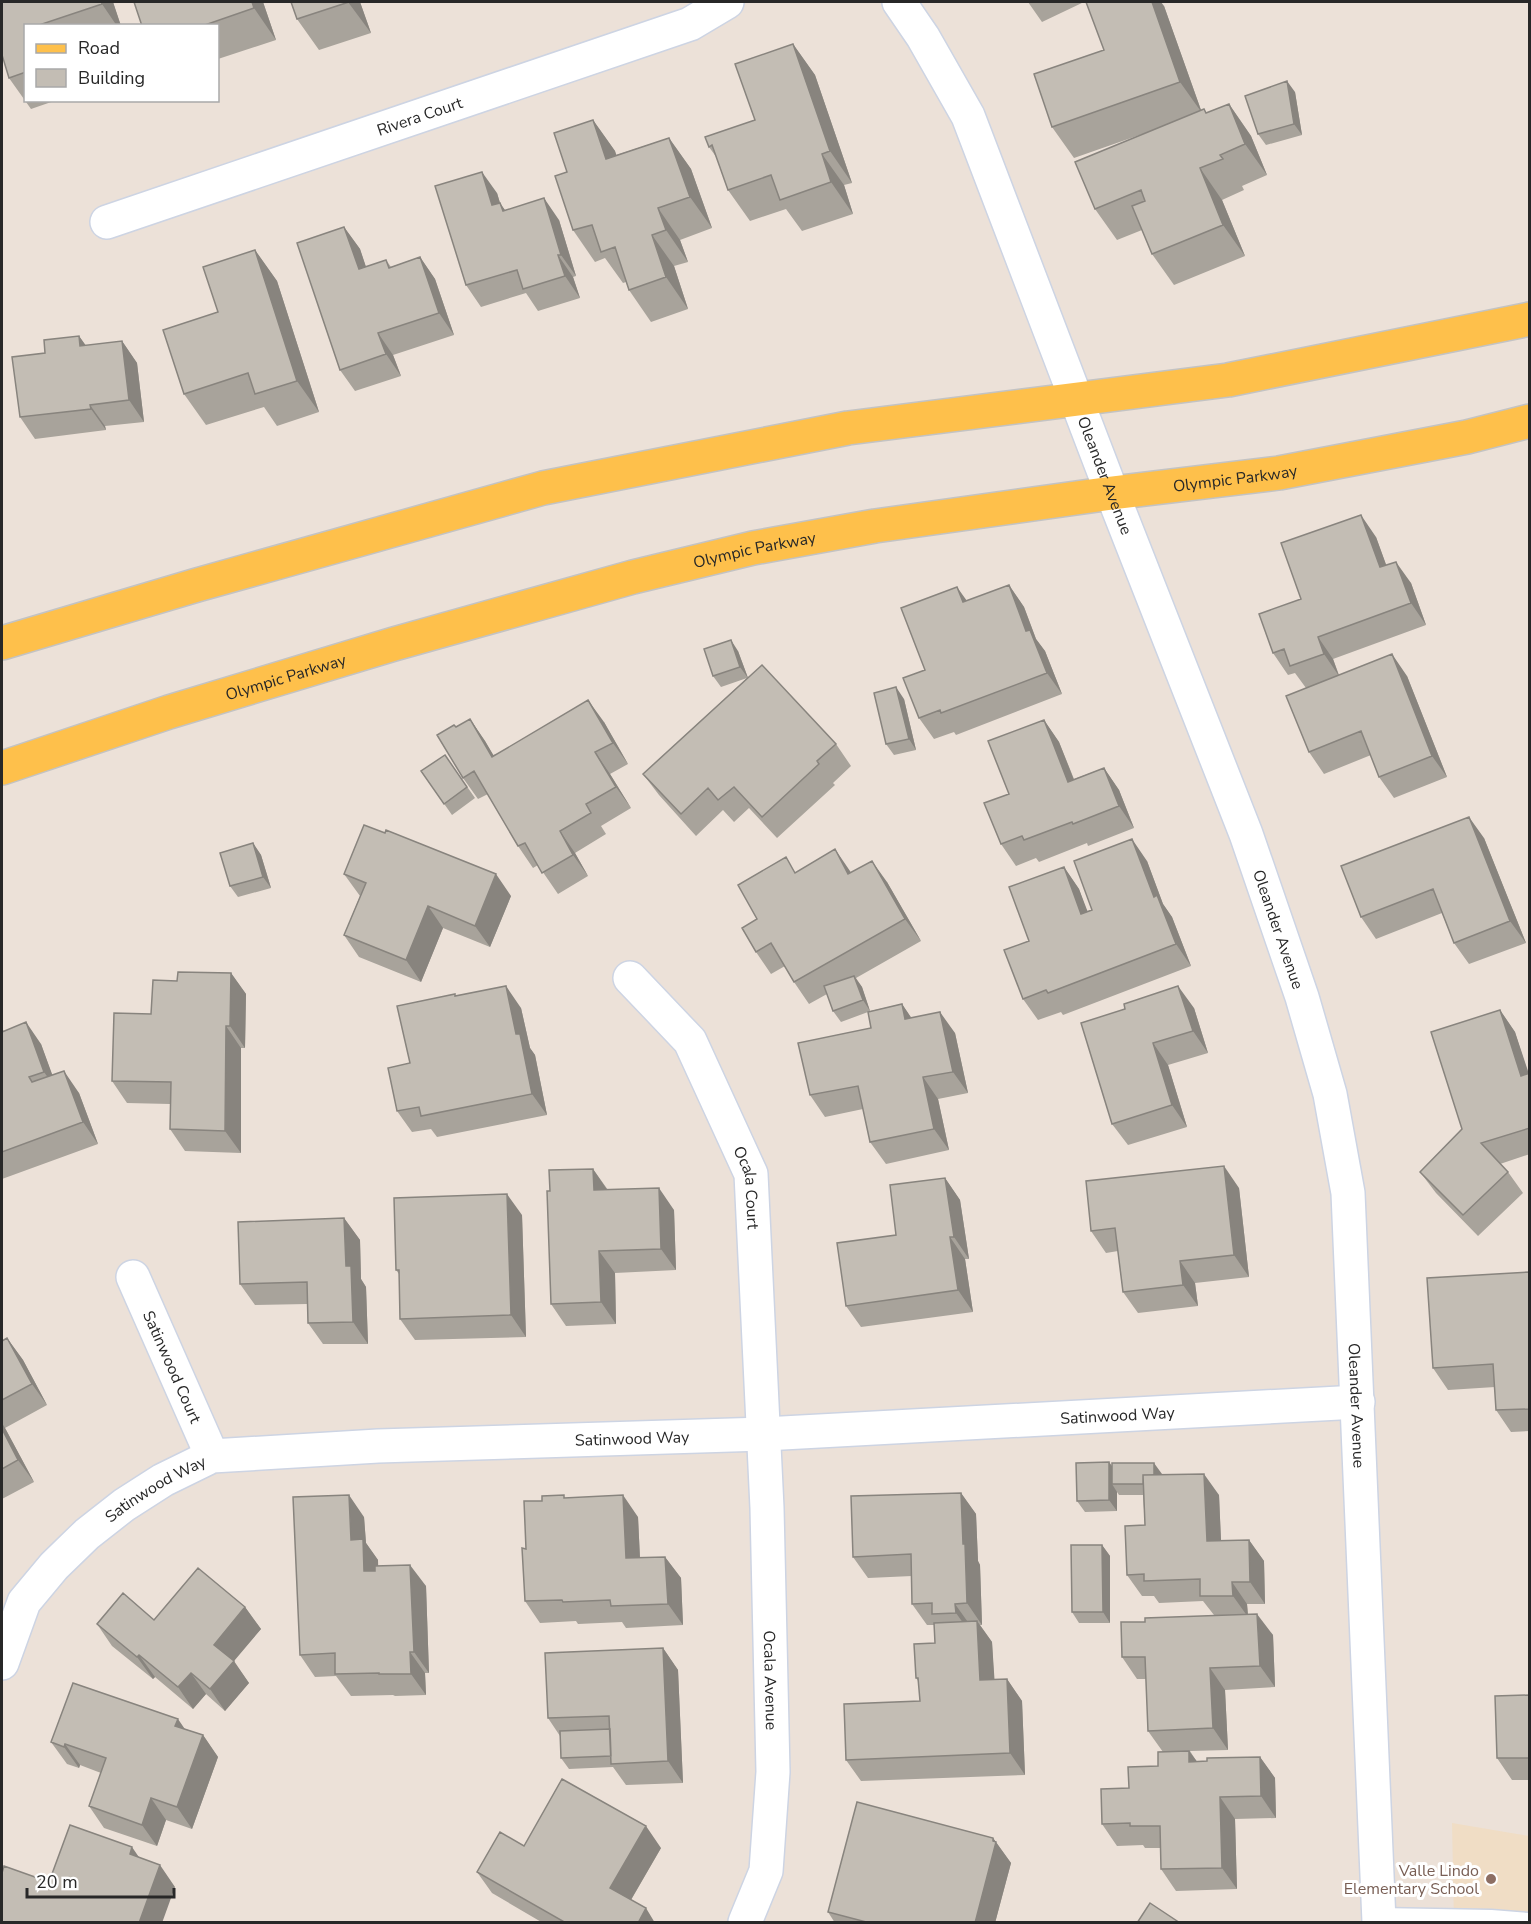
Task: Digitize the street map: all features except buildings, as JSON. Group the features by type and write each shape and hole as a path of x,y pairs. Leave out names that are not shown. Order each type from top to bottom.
{"main road":[{"path":"2,643 543,488 848,428 1228,380 1530,319"},
{"name":"Olympic Parkway","path":"2,768 180,708 394,644 633,577 753,548 864,528 1112,493 1280,473 1467,437 1530,421"}],"street":[{"name":"Rivera Court","path":"107,222 690,24 727,2"},
{"name":"Oleander Avenue","path":"899,2 923,37 968,116 1112,493 1246,834 1302,998 1330,1094 1348,1193 1379,1920"},
{"name":"Ocala Court","path":"630,978 690,1041 752,1174 764,1434"},
{"name":"Satinwood Court","path":"133,1277 212,1456"},
{"name":"Satinwood Way","path":"2,1663 24,1602 54,1566 87,1534 124,1505 163,1480 212,1456 378,1446 764,1434 1358,1402"},
{"name":"Ocala Avenue","path":"745,1923 766,1871 773,1772 764,1434"}],"lane":[{"path":"1379,1920 1528,1923"}],"shaded area":[{"name":"Valle Lindo Elementary School","path":"1452,1823 1529,1836 1529,1922 1454,1922"}],"place":[{"name":"Valle Lindo Elementary School","path":"1491,1879"}]}
